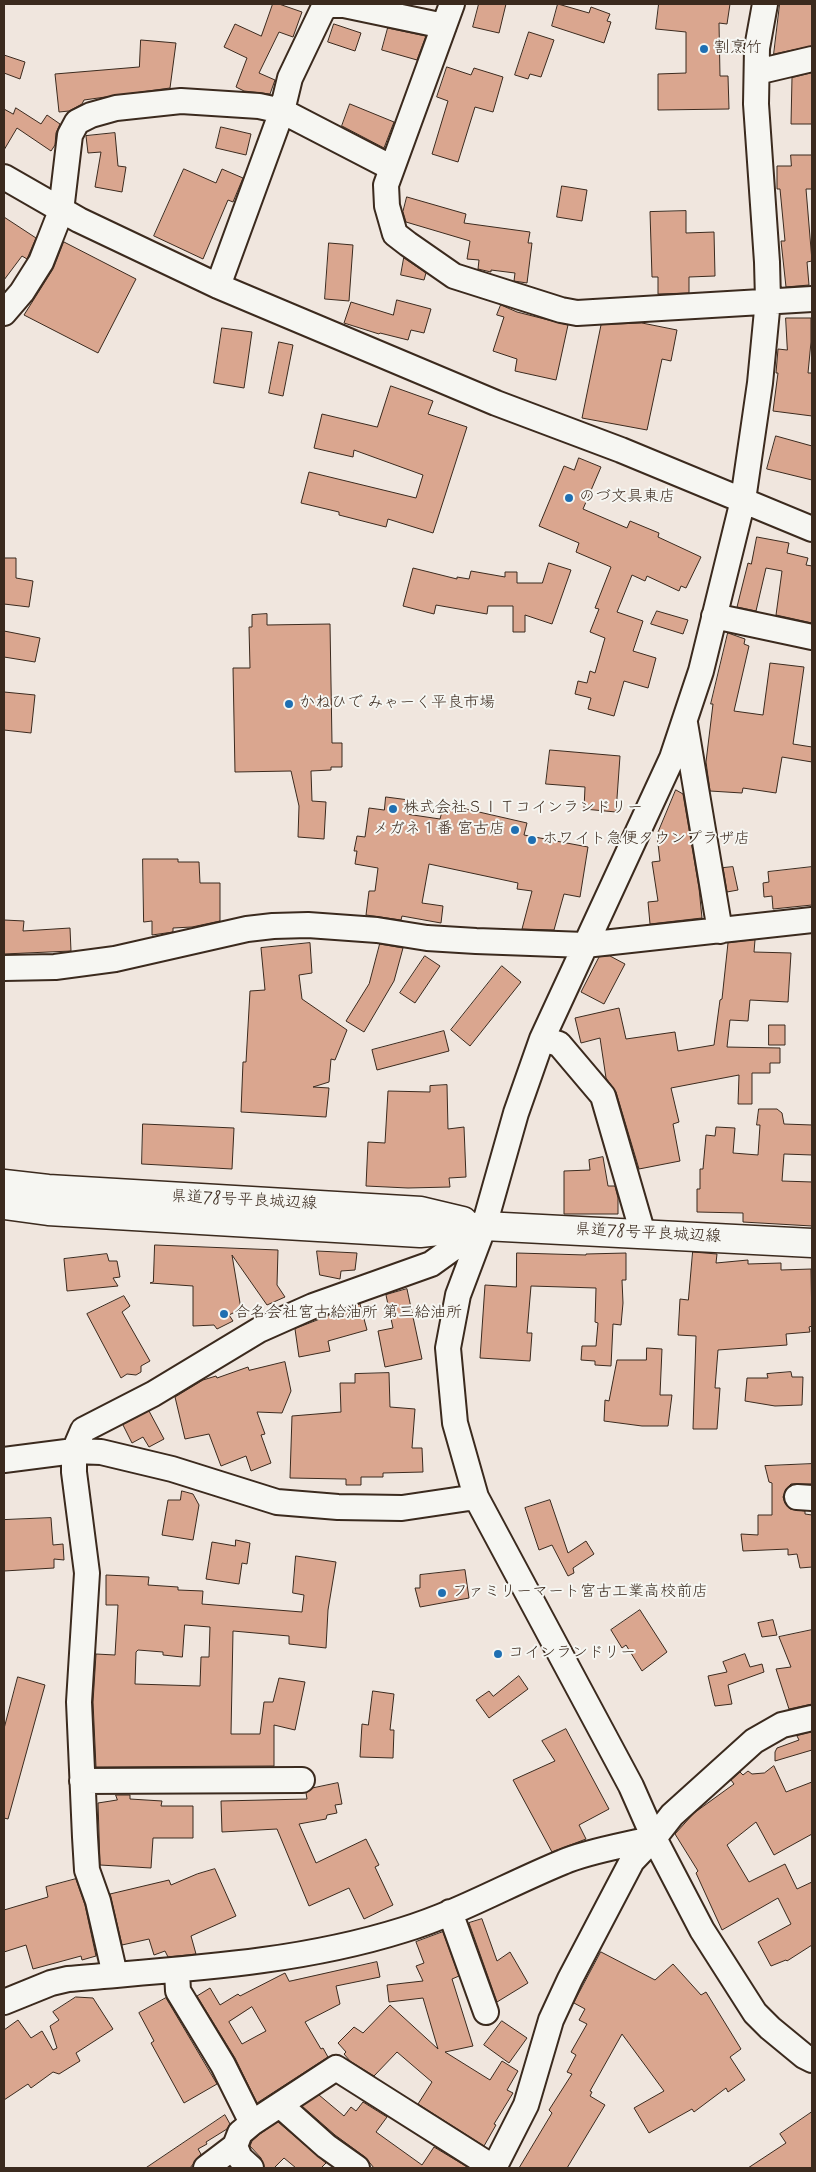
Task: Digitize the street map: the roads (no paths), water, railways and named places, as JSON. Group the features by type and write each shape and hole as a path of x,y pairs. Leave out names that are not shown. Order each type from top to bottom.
{"main road":[{"name":"県道78号平良城辺線","path":"4,1184 48,1190 421,1211 484,1226"},
{"name":"県道78号平良城辺線","path":"4,1205 48,1211 420,1233 484,1226 812,1244"}],"street":[{"path":"218,286 282,111 290,78 322,11 328,5 344,4 444,26"},
{"path":"452,4 386,185 387,206 395,234 454,276 577,313 768,300 812,299"},
{"path":"765,4 757,48 757,124 768,300 760,383 743,500 701,670 672,758 542,1039 516,1113 484,1226 458,1295 448,1348 455,1423 476,1497 631,1786 654,1838 702,1930 755,2013 770,2028 804,2056 812,2060"},
{"path":"757,72 812,59"},
{"path":"4,313 22,292 41,262 61,211 70,135 77,122 91,115 116,108 181,100 227,102 259,106 282,111 392,168"},
{"path":"4,177 61,211 218,286 496,403 621,450 812,529"},
{"path":"714,616 812,637"},
{"path":"684,720 720,931"},
{"path":"4,968 55,967 115,959 247,929 273,926 308,925 367,929 427,938 585,945 812,920"},
{"path":"542,1039 559,1044 603,1096 643,1234"},
{"path":"115,1975 98,1901 87,1870 79,1702 87,1573 74,1472 74,1451 82,1430 153,1394 259,1330 313,1306 431,1264 484,1226"},
{"path":"4,1460 74,1451 101,1452 172,1469 277,1502 338,1507 402,1508 476,1497"},
{"path":"206,2168 235,2146 240,2133 252,2123 336,2068 494,2168 526,2105 551,2020 570,1979 632,1861 654,1838 672,1815 754,1741 782,1726 812,1718"},
{"path":"82,1782 302,1780"},
{"path":"4,2002 52,1983 275,1959 401,1931 450,1912 565,1861 654,1838"},
{"path":"450,1912 486,2012"},
{"path":"177,1971 178,1991 222,2064 252,2123"},
{"path":"280,2105 326,2146 357,2168"},
{"path":"235,2146 240,2158 251,2168"}],"place":[{"name":"割烹竹","path":"704,49"},
{"name":"のづ文具東店","path":"569,498"},
{"name":"かねひで みゃーく平良市場","path":"289,704"},
{"name":"株式会社ＳＩＴコインランドリー","path":"393,809"},
{"name":"メガネ１番 宮古店","path":"515,830"},
{"name":"ホワイト急便タウンプラザ店","path":"532,840"},
{"name":"合名会社宮古給油所 第三給油所","path":"224,1314"},
{"name":"ファミリーマート宮古工業高校前店","path":"442,1593"},
{"name":"コインランドリー","path":"498,1654"}]}
